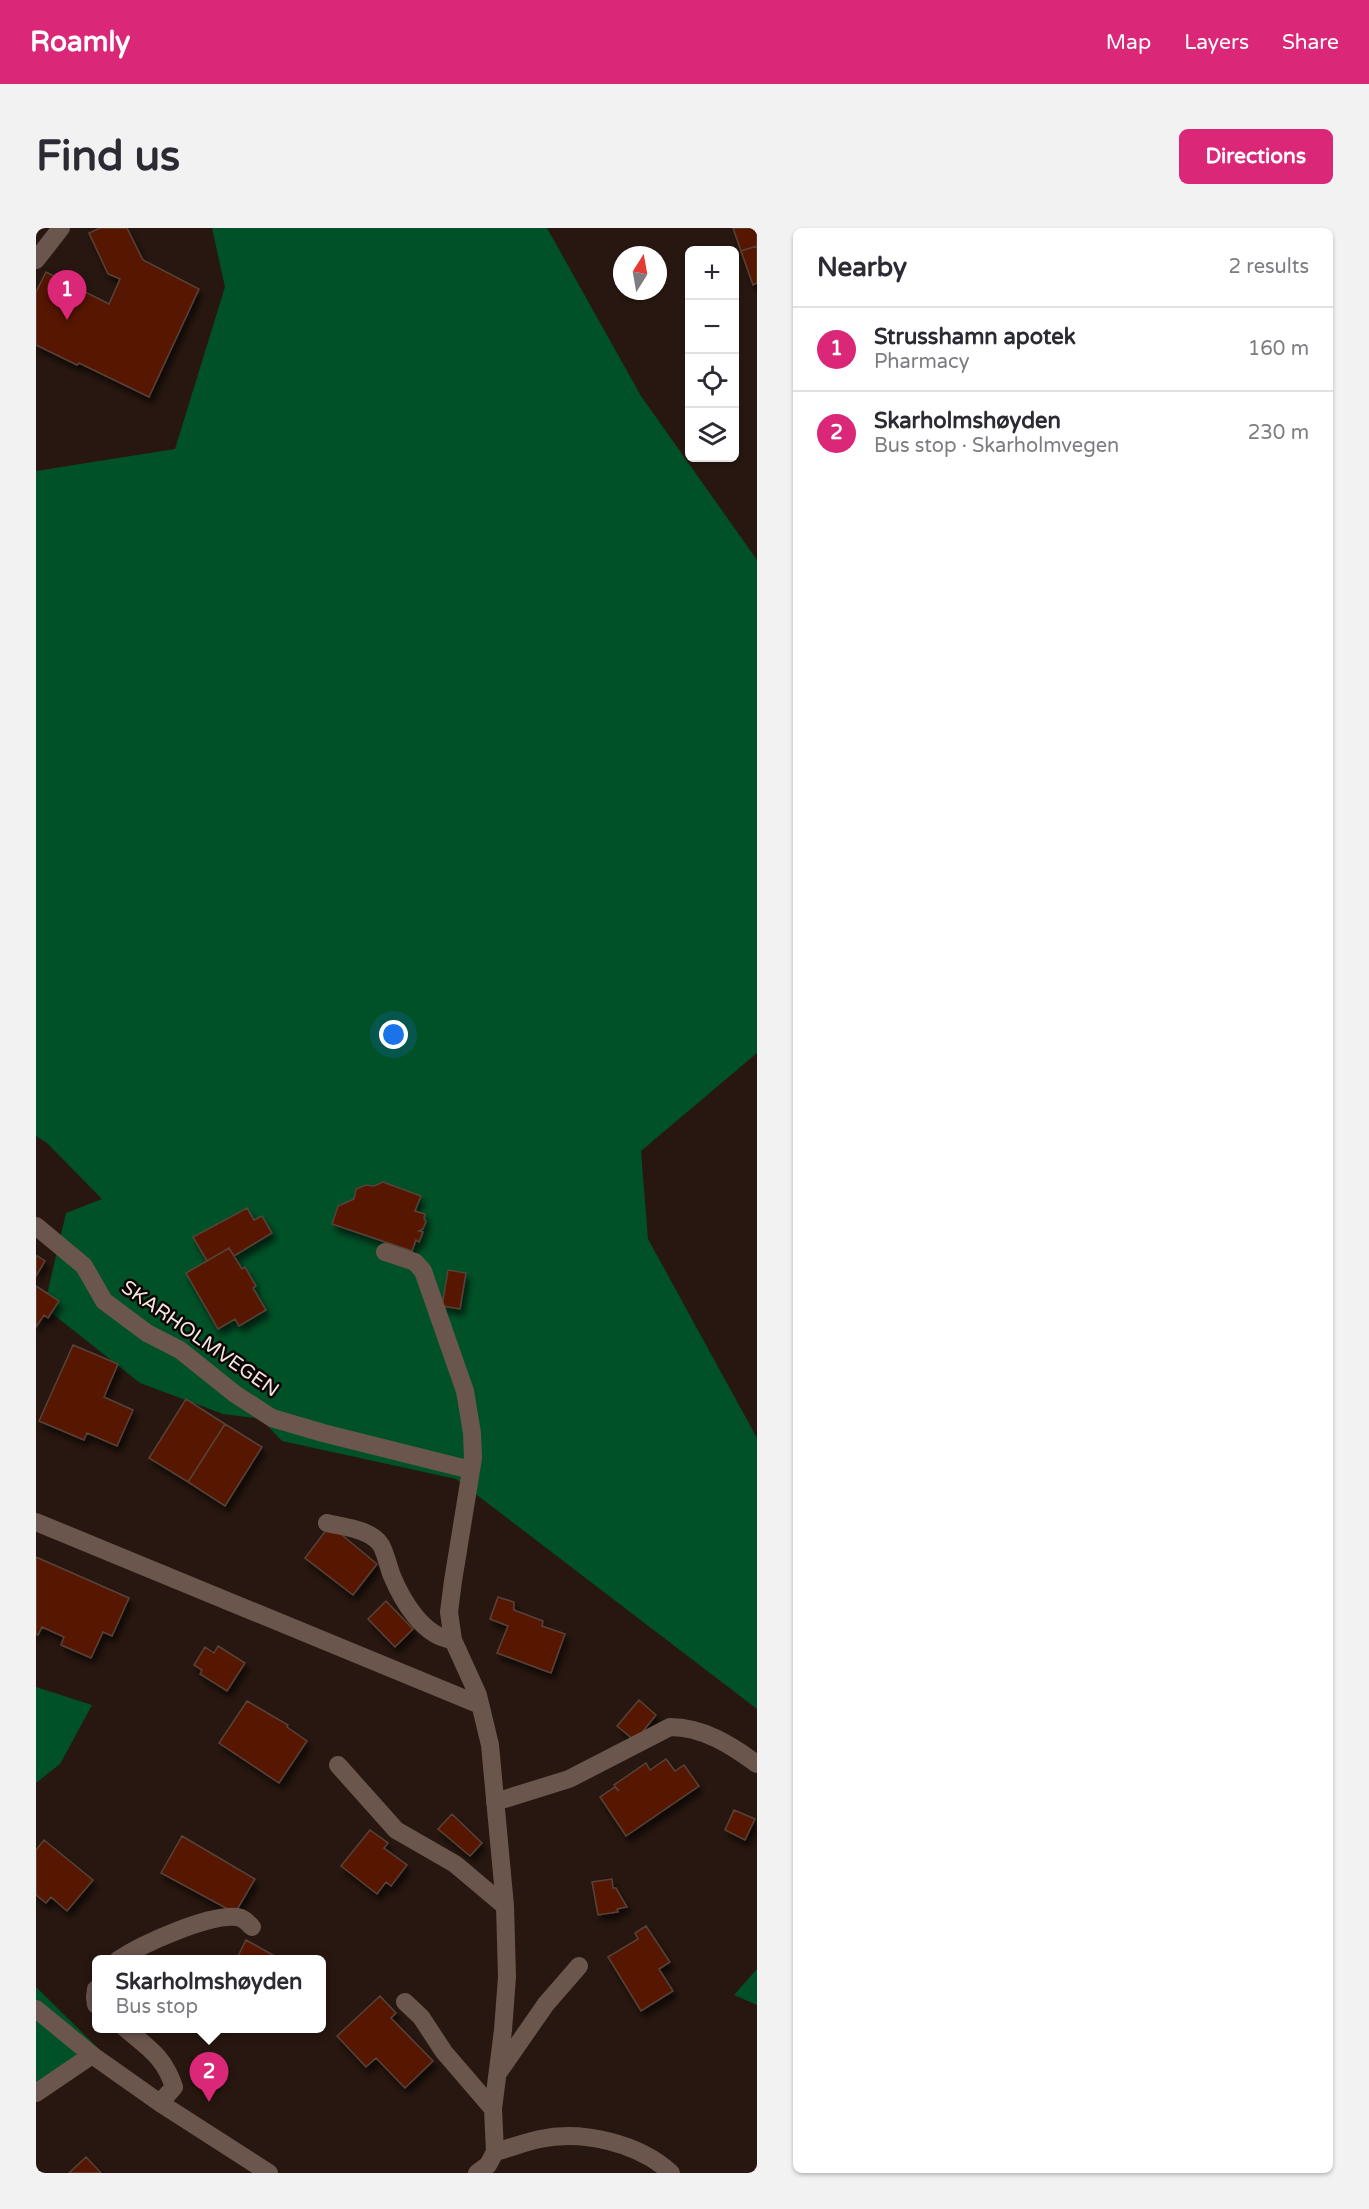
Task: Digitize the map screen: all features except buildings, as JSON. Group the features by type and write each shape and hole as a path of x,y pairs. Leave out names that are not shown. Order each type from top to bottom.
{"street":[{"path":"36,260 61,228"},
{"name":"SKARHOLMVEGEN","path":"36,1227 84,1266 104,1301 147,1333 180,1350 235,1394 272,1418 471,1470"},
{"path":"385,1252 415,1262 423,1271 465,1391 472,1432 473,1458 449,1612 453,1640 480,1705 490,1744 505,1906 507,1977 493,2109 495,2152 488,2165 477,2173"},
{"path":"36,1522 480,1705"},
{"path":"327,1523 360,1531 381,1545 402,1596 416,1617 439,1636 453,1640"},
{"path":"495,1802 569,1779 670,1727 688,1727 702,1731 757,1764"},
{"path":"338,1765 396,1830 455,1864 505,1906"},
{"path":"124,1955 156,1938 207,1921 235,1917 244,1919 252,1927"},
{"path":"497,2074 546,2004 579,1966"},
{"path":"405,2002 421,2017 444,2052 493,2109"},
{"path":"36,2009 92,2055 160,2103 269,2173"},
{"path":"130,2033 163,2061 171,2076 174,2087 160,2103"},
{"path":"36,2093 92,2055"},
{"path":"495,2152 541,2138 587,2137 631,2147 664,2166 671,2173"}],"green space":[{"path":"212,228 547,228 641,396 685,458 685,462 688,462 757,560 757,1053 641,1151 648,1239 757,1438 757,1709 456,1479 282,1441 261,1419 223,1414 140,1383 44,1307 66,1213 102,1199 47,1143 36,1136 36,471 175,449 225,287"},
{"path":"36,1687 92,1705 60,1764 36,1783"},
{"path":"757,1969 757,2005 734,1995"},
{"path":"36,1987 99,2049 36,2101"}],"place":[{"name":"Strusshamn apotek","path":"67,320"},
{"name":"Skarholmshøyden","path":"209,2102"}]}
